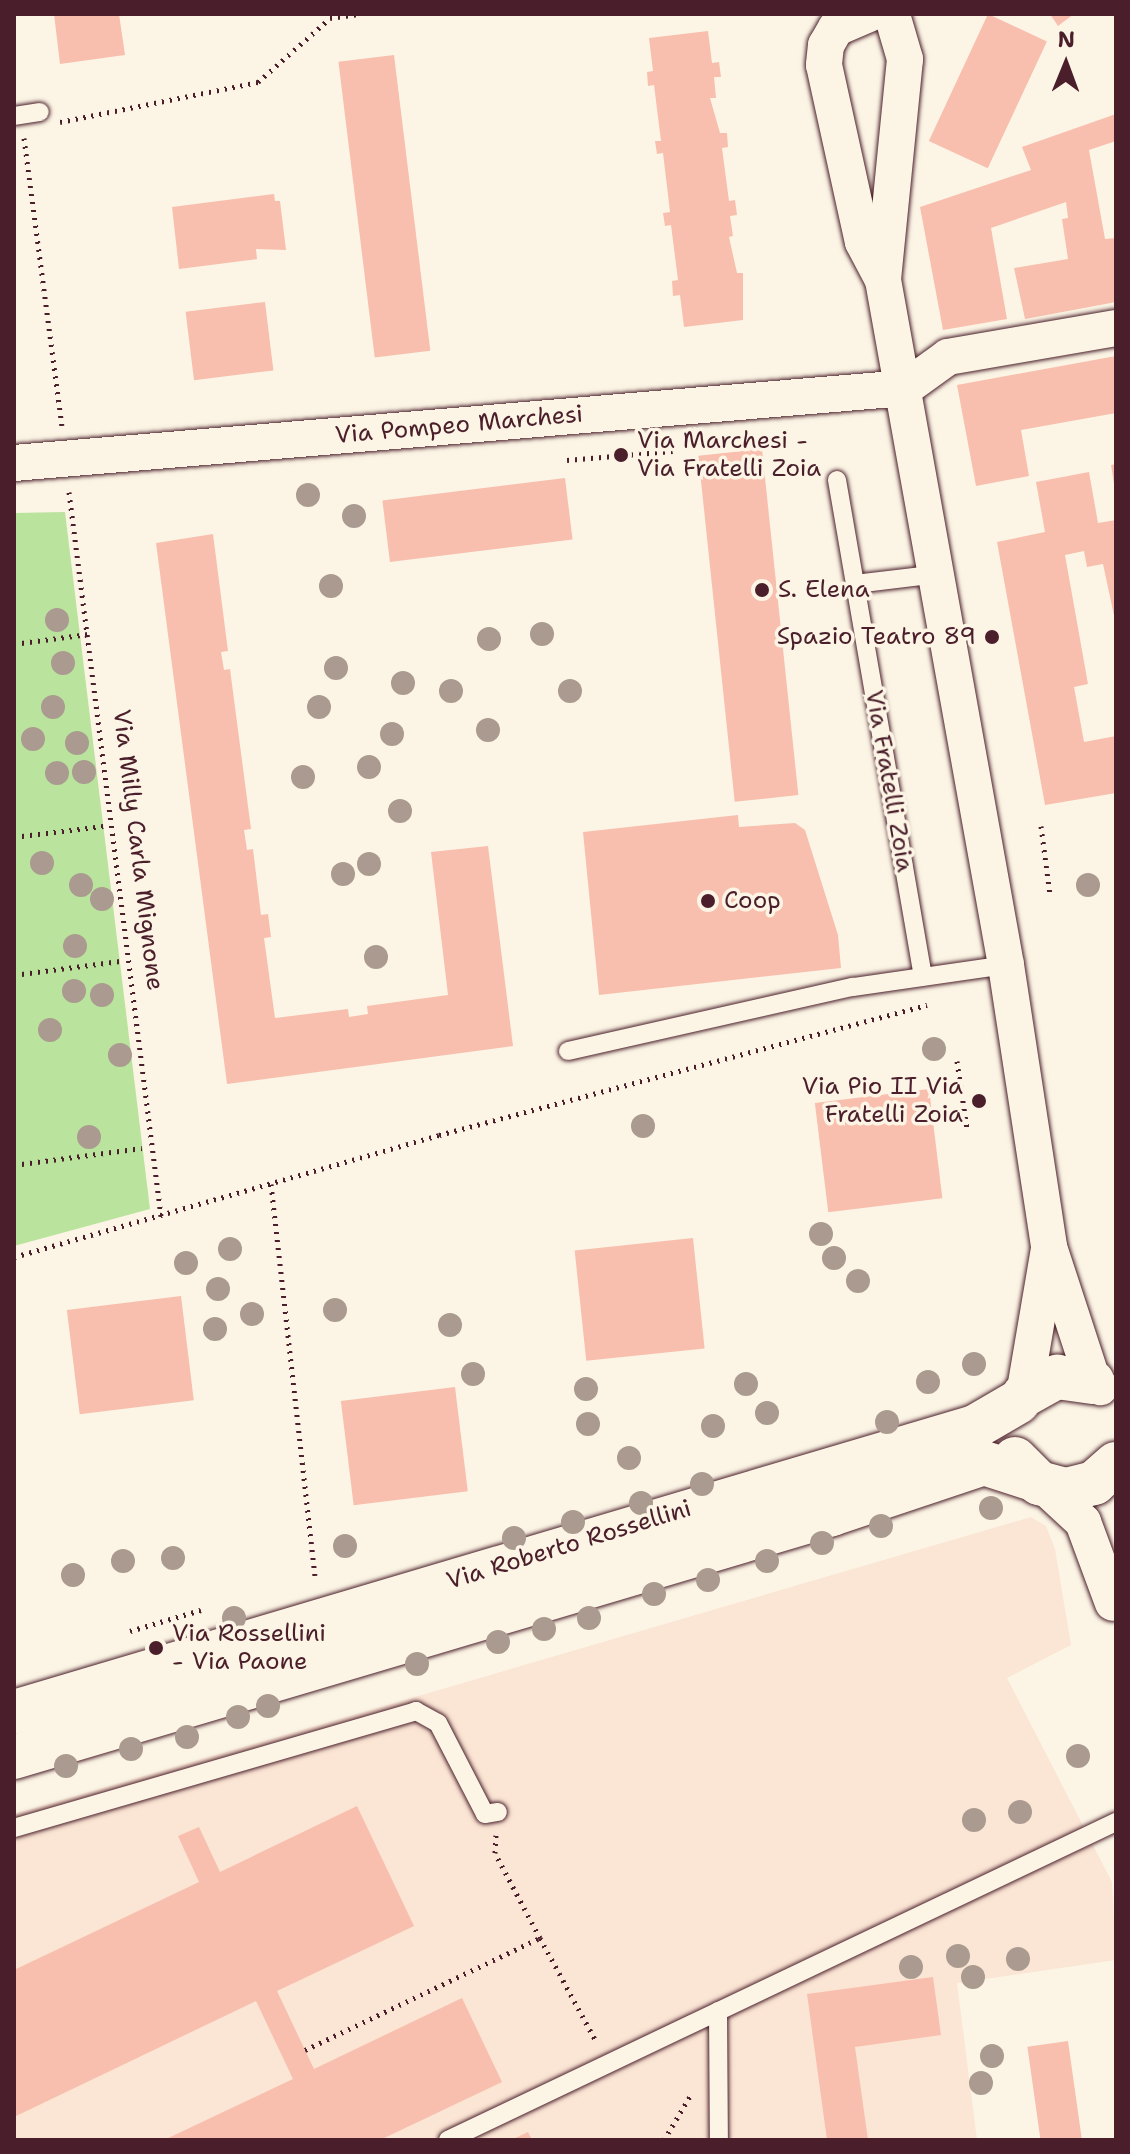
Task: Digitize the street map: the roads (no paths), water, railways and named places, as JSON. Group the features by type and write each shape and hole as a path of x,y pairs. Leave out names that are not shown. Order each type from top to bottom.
{"street":[{"path":"883,280 905,59 883,15 836,28 826,45 824,65 863,242 883,280 905,388 1006,965 1049,1247 1106,1391"},
{"path":"905,388 948,357 1116,328"},
{"name":"Via Pompeo Marchesi","path":"14,463 905,388"},
{"path":"1049,1247 1010,1444 1037,1482 1083,1522 1115,1612"},
{"name":"Via Roberto Rossellini","path":"33,1729 786,1480 975,1427 1057,1377 1106,1391"},
{"name":"Via Roberto Rossellini","path":"33,1729 802,1523 984,1463 1037,1482 1080,1489 1114,1472"},
{"path":"1115,1612 1116,1558"}],"lane":[{"path":"19,123 40,112"},
{"name":"Via Fratelli Zoia","path":"837,480 923,977"},
{"path":"855,584 939,574"},
{"path":"568,1051 853,987 1006,965"},
{"path":"786,1480 802,1523"},
{"path":"14,1828 416,1711 438,1723 485,1814 498,1812"},
{"path":"448,2140 1116,1822"},
{"path":"718,2011 719,2140"}],"place":[{"name":"Via Marchesi - Via Fratelli Zoia","path":"621,455"},
{"name":"S. Elena","path":"762,590"},
{"name":"Spazio Teatro 89","path":"992,637"},
{"name":"Coop","path":"708,901"},
{"name":"Via Pio II Via Fratelli Zoia","path":"979,1101"},
{"name":"Via Rossellini - Via Paone","path":"156,1648"}]}
